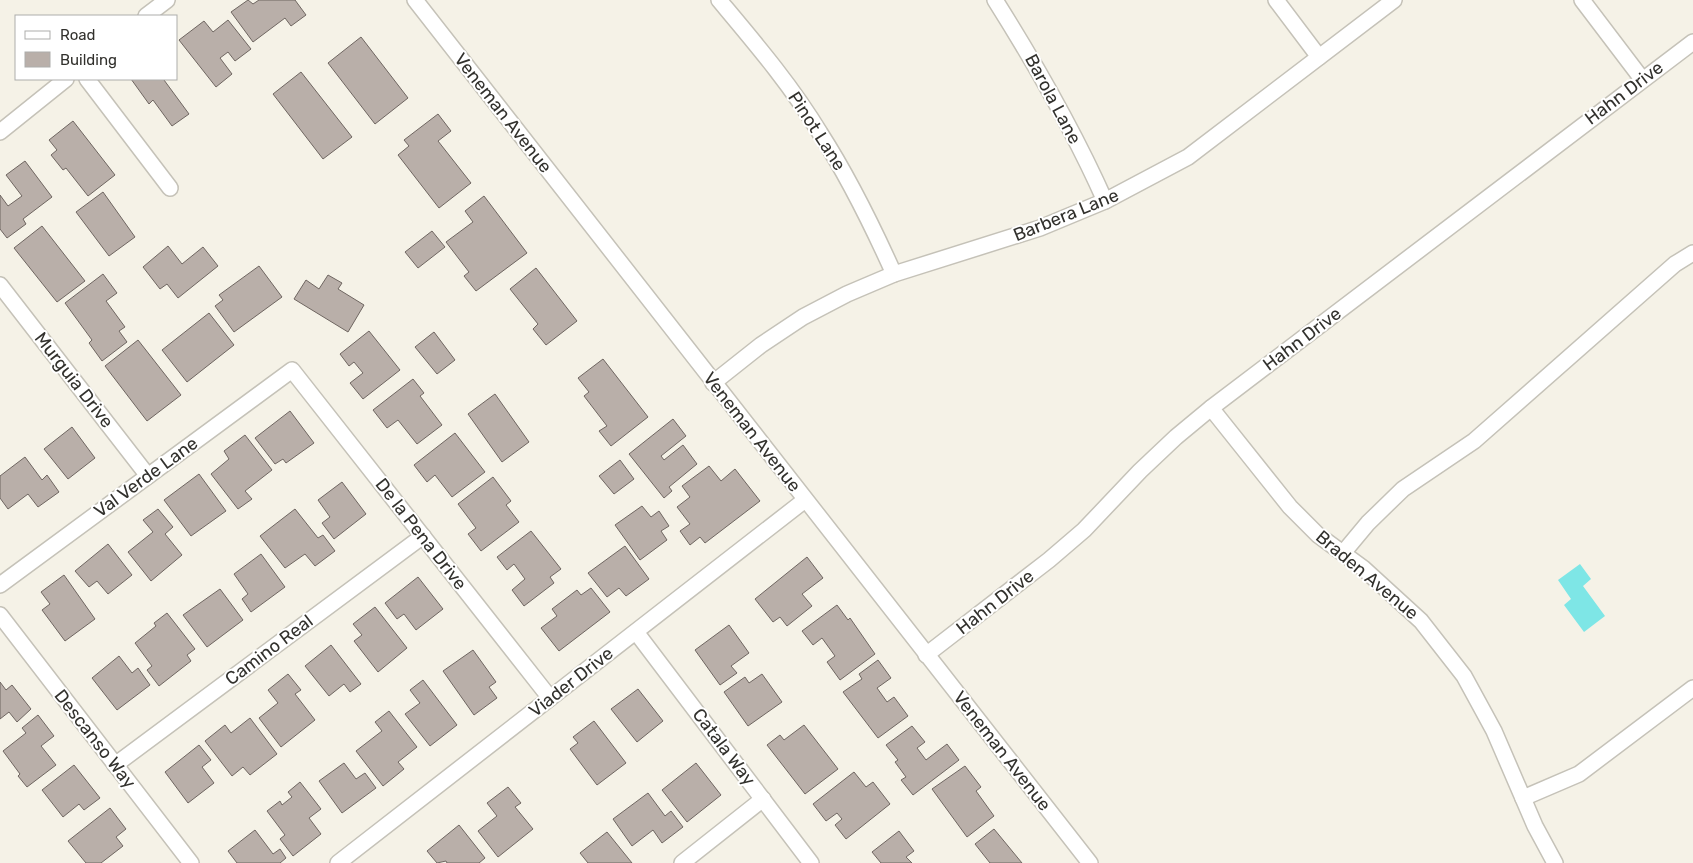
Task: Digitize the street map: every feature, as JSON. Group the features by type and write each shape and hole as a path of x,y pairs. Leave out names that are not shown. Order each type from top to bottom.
{"street":[{"path":"147,15 167,0"},
{"name":"Veneman Avenue","path":"415,0 1090,863"},
{"name":"Pinot Lane","path":"720,0 774,66 820,132 852,187 894,274"},
{"name":"Barola Lane","path":"995,0 1028,52 1060,110 1105,201"},
{"path":"1276,0 1319,57"},
{"name":"Barbera Lane","path":"713,383 761,344 803,317 847,294 894,274 1040,228 1105,201 1188,157 1394,0"},
{"path":"1582,0 1642,79"},
{"name":"Hahn Drive","path":"926,655 1084,530 1140,471 1210,408 1693,42"},
{"path":"0,132 65,80"},
{"path":"88,80 170,188"},
{"path":"1344,554 1368,523 1404,489 1474,440 1675,264 1693,253"},
{"name":"Murguia Drive","path":"0,285 148,476"},
{"name":"Val Verde Lane","path":"0,585 292,370"},
{"name":"De la Pena Drive","path":"292,370 550,698"},
{"name":"Braden Avenue","path":"1210,408 1290,507 1318,535 1363,568 1422,621 1464,676 1494,731 1535,826 1554,863"},
{"name":"Viader Drive","path":"338,863 805,500"},
{"name":"Camino Real","path":"115,765 423,536"},
{"name":"Descanso Way","path":"0,615 191,863"},
{"name":"Catala Way","path":"636,632 811,863"},
{"path":"1523,798 1579,774 1693,688"},
{"path":"682,863 763,800"}],"water":[{"path":"1580,564 1591,579 1583,586 1605,616 1584,632 1564,605 1571,599 1558,580"}],"building":[{"path":"248,0 253,4 259,0 295,0 306,15 291,26 285,18 253,42 231,12"},
{"path":"228,20 251,49 235,61 228,52 220,58 232,74 216,87 179,40 204,21 213,32"},
{"path":"361,37 408,98 375,124 328,63"},
{"path":"301,72 352,137 323,159 273,94"},
{"path":"132,80 164,80 189,114 172,126 153,100 149,104"},
{"path":"438,114 451,131 438,141 471,183 439,208 398,155 409,146 404,140"},
{"path":"73,121 115,175 88,196 66,168 63,170 51,155 57,150 49,140"},
{"path":"25,161 52,197 23,219 26,224 7,238 0,229 0,195 8,206 22,196 6,175"},
{"path":"103,192 135,237 109,256 76,212"},
{"path":"484,196 527,253 476,291 464,276 469,272 446,242 473,222 465,211"},
{"path":"42,226 85,281 57,302 14,248"},
{"path":"432,231 445,247 418,268 405,252"},
{"path":"168,246 182,264 203,247 218,266 178,298 167,284 160,289 143,267"},
{"path":"259,266 282,297 234,332 215,306 223,300 219,295"},
{"path":"536,268 577,321 546,345 533,329 538,324 510,289"},
{"path":"103,274 117,293 106,301 125,327 119,331 127,342 102,361 89,343 92,340 65,303"},
{"path":"328,275 342,283 338,289 364,305 348,332 294,299 306,280 319,289"},
{"path":"209,313 234,345 187,382 162,350"},
{"path":"369,331 400,370 363,399 350,383 363,373 354,362 349,366 340,354"},
{"path":"434,332 455,360 437,374 415,347"},
{"path":"138,340 181,395 147,421 105,366"},
{"path":"603,359 648,417 611,446 599,431 607,426 584,396 589,392 578,378"},
{"path":"413,379 424,393 420,396 442,425 417,444 398,420 387,428 373,410"},
{"path":"495,394 529,442 502,462 468,414"},
{"path":"290,411 314,443 286,463 283,459 275,464 255,438"},
{"path":"673,419 686,436 661,456 664,460 683,445 697,464 669,487 672,491 664,498 629,454"},
{"path":"72,427 95,458 68,479 44,449"},
{"path":"455,433 485,472 452,497 435,475 427,482 414,465"},
{"path":"245,435 272,470 245,491 252,499 238,509 211,474 229,459 224,451"},
{"path":"25,457 42,480 47,475 59,492 38,507 28,494 8,509 0,498 0,476"},
{"path":"620,460 634,479 614,494 599,476"},
{"path":"709,466 721,481 735,469 760,501 705,543 700,537 690,545 680,531 690,524 677,507 690,497 682,486"},
{"path":"199,474 226,511 191,536 164,500"},
{"path":"493,477 511,501 506,505 519,522 481,551 468,534 476,528 458,504"},
{"path":"342,482 366,514 334,539 322,523 330,517 318,500"},
{"path":"642,506 651,517 659,511 669,526 661,531 667,540 640,560 615,525"},
{"path":"158,509 173,527 165,534 182,555 151,581 128,552 153,532 143,520"},
{"path":"295,509 318,538 323,535 335,551 315,566 305,554 285,568 260,536"},
{"path":"531,531 561,569 550,577 554,583 524,606 512,590 525,579 514,564 507,570 497,557"},
{"path":"108,544 132,575 108,594 97,581 89,587 75,571"},
{"path":"625,546 649,579 626,596 619,588 607,597 588,573"},
{"path":"261,554 285,587 251,612 242,599 248,594 234,574"},
{"path":"807,557 823,578 802,594 812,606 787,626 780,617 773,622 755,599"},
{"path":"64,575 95,619 65,641 42,610 50,604 41,592"},
{"path":"418,577 443,609 416,630 404,614 397,619 385,603"},
{"path":"591,588 610,612 559,651 541,628 557,616 552,609 577,590 581,595"},
{"path":"220,589 243,620 207,647 183,615"},
{"path":"837,605 848,620 850,618 875,654 840,680 827,662 835,656 822,638 813,645 802,631"},
{"path":"375,607 407,648 378,672 354,641 362,635 353,624"},
{"path":"167,613 195,649 187,655 191,661 159,686 147,670 152,666 135,643 156,626 154,623"},
{"path":"729,625 749,653 731,666 737,673 720,685 695,650"},
{"path":"331,645 361,684 350,692 344,684 329,696 305,666"},
{"path":"473,650 496,682 489,687 497,698 474,715 443,671"},
{"path":"119,656 132,673 138,668 150,685 117,710 92,678"},
{"path":"878,660 891,678 877,688 887,702 894,697 908,716 878,738 843,692 862,679 859,674"},
{"path":"288,674 301,690 295,694 315,720 281,747 259,718 278,703 268,690"},
{"path":"762,674 782,702 748,726 724,692 745,677 749,683"},
{"path":"423,680 457,725 430,746 405,714 420,703 410,690"},
{"path":"0,682 6,690 12,685 31,709 17,722 9,712 0,719"},
{"path":"638,689 663,721 637,742 611,709"},
{"path":"389,711 417,747 398,762 404,769 383,786 356,751 382,731 375,722"},
{"path":"38,715 54,736 41,746 56,765 27,787 3,751 26,733 22,728"},
{"path":"250,718 277,754 250,775 243,767 232,776 205,741 225,725 231,733"},
{"path":"594,721 626,763 597,785 570,749 578,743 573,737"},
{"path":"804,725 838,769 805,794 767,745 780,735 784,740"},
{"path":"912,726 925,742 917,748 926,760 947,744 959,760 913,795 901,780 906,777 895,762 898,760 886,745"},
{"path":"199,745 211,760 202,767 214,783 188,803 165,772"},
{"path":"344,763 356,779 365,773 376,788 342,813 319,781"},
{"path":"696,763 721,795 687,822 662,790"},
{"path":"74,765 100,798 84,810 79,804 63,817 42,790"},
{"path":"965,766 981,787 976,791 994,816 967,837 932,789"},
{"path":"854,772 866,787 873,782 890,804 846,839 835,825 842,819 837,813 826,821 813,804"},
{"path":"300,782 321,809 309,818 321,834 293,856 280,839 285,835 267,811 280,801 282,805 292,797 288,792"},
{"path":"508,787 521,803 515,807 533,829 498,857 478,831 497,816 487,803"},
{"path":"648,793 665,816 671,811 683,827 662,843 653,830 632,846 613,819"},
{"path":"110,808 126,829 116,837 123,846 101,863 86,863 68,841"},
{"path":"459,825 485,858 479,863 447,863 446,861 437,863 427,851"},
{"path":"994,829 1022,863 990,863 975,844"},
{"path":"255,830 273,854 280,849 286,858 280,863 237,863 228,851"},
{"path":"899,831 914,851 906,857 912,863 881,863 872,852"},
{"path":"607,832 632,863 588,863 580,853"}]}
